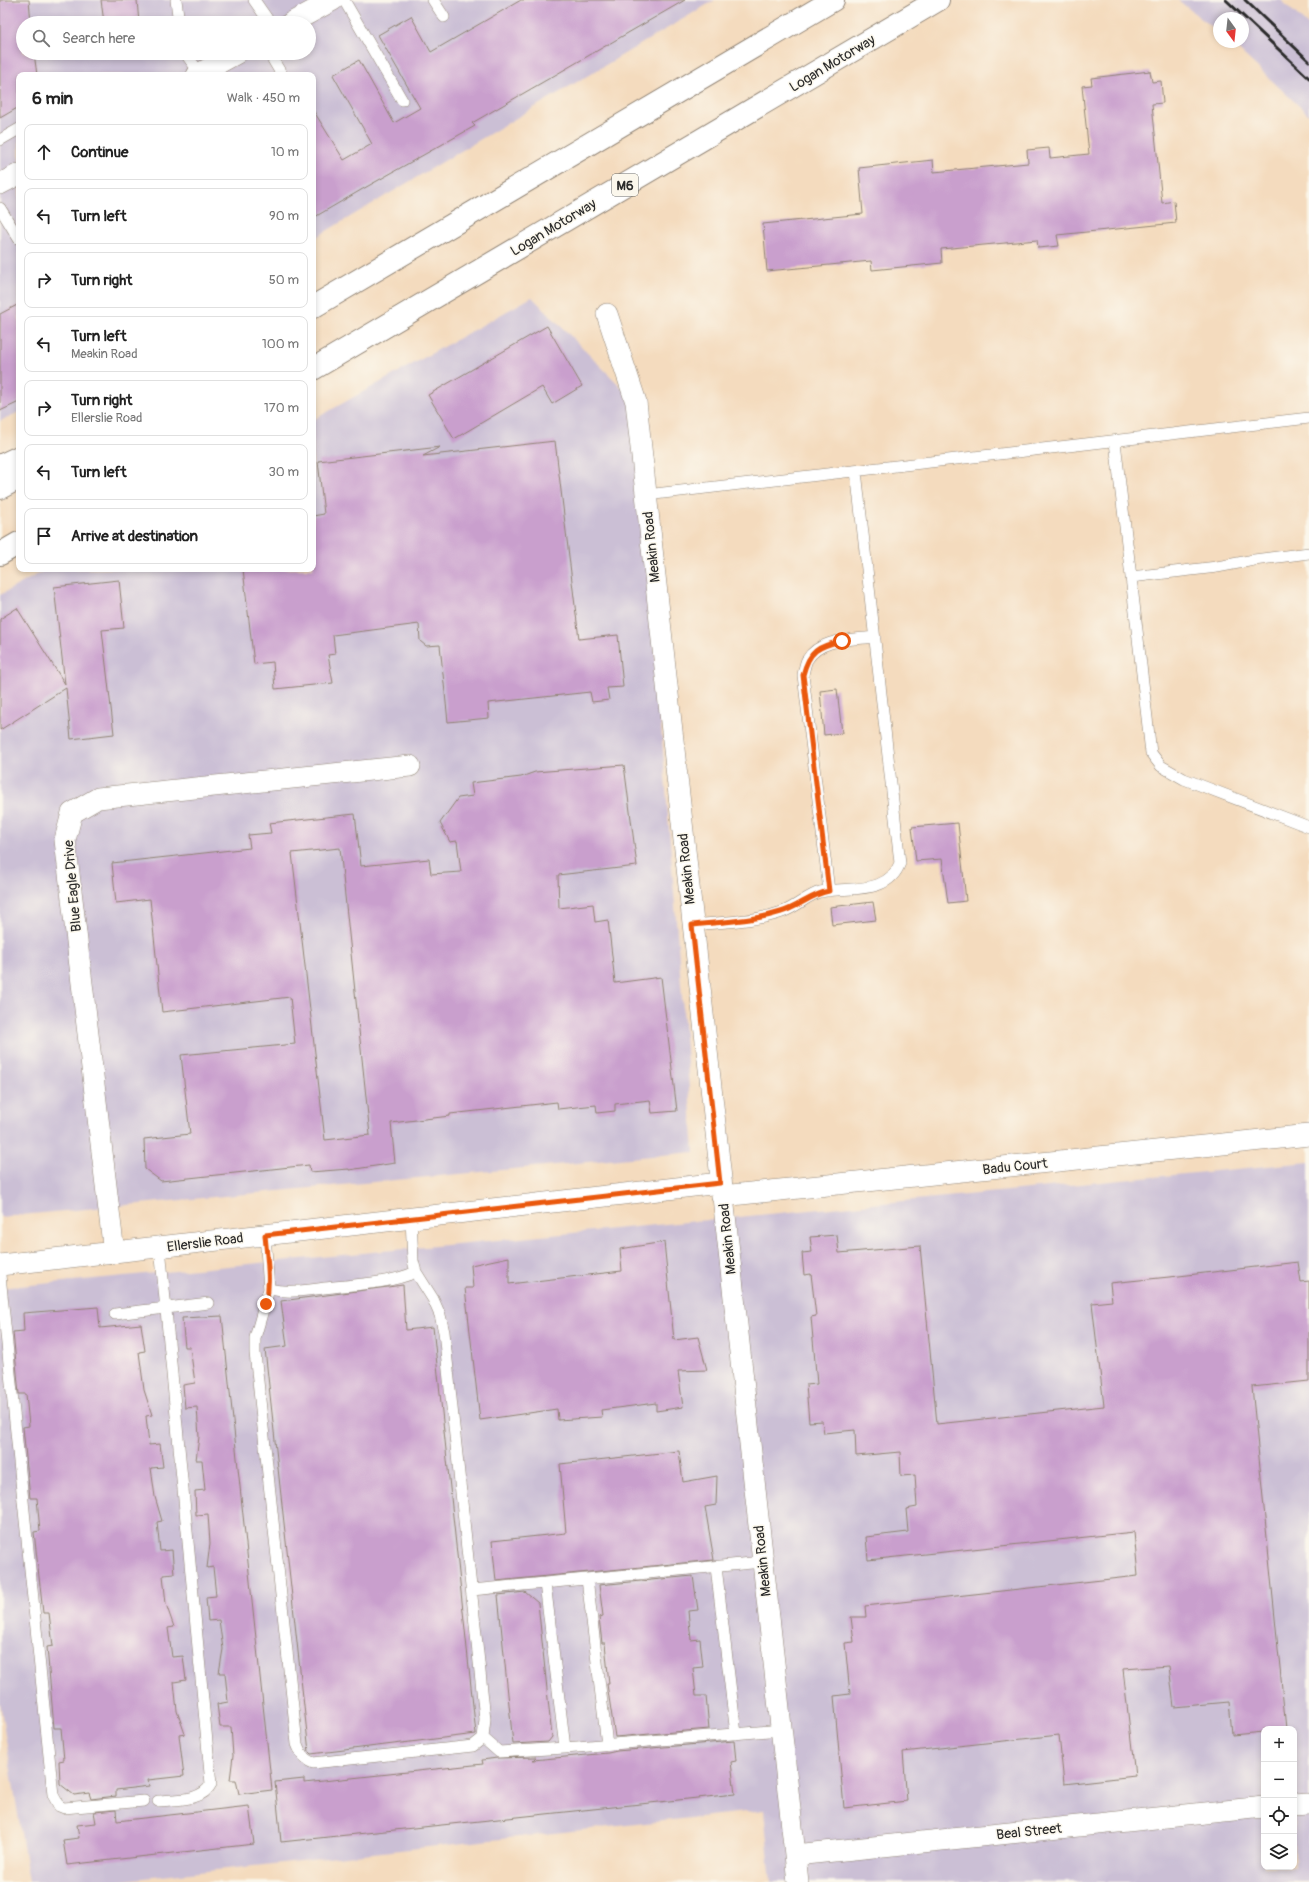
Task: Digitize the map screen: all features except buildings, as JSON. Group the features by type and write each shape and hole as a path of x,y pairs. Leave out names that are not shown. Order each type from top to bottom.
{"highway":[{"path":"316,305 834,0"},
{"name":"Logan Motorway","path":"316,367 938,0"},
{"path":"0,466 16,458"},
{"path":"0,488 16,480"},
{"path":"0,554 16,545"}],"street":[{"path":"299,16 312,5 333,0"},
{"path":"203,72 224,60"},
{"path":"0,184 16,176"},
{"name":"Meakin Road","path":"607,314 636,402 721,1190 798,1882"},
{"name":"Blue Eagle Drive","path":"114,1253 65,840 72,814 98,798 410,766"},
{"name":"Badu Court","path":"721,1190 1309,1135"},
{"name":"Ellerslie Road","path":"0,1266 410,1218 721,1190"},
{"path":"1297,1804 1309,1802"},
{"name":"Beal Street","path":"795,1855 1261,1807"}],"lane":[{"path":"176,0 178,16"},
{"path":"254,0 265,16"},
{"path":"344,0 402,100"},
{"path":"433,0 444,17"},
{"path":"190,60 198,72"},
{"path":"273,60 280,72"},
{"path":"0,140 16,131"},
{"path":"0,208 16,234"},
{"path":"646,495 1115,442 1309,418"},
{"path":"1115,442 1151,753 1161,766 1184,778 1309,827"},
{"path":"692,925 775,914 793,907 819,893 879,886 892,876 900,863 856,471"},
{"path":"1131,577 1309,554"},
{"path":"829,891 803,675 806,661 816,649 831,643 875,637"},
{"path":"265,1235 269,1289 255,1338 255,1353 297,1744 301,1755 305,1760 313,1763 473,1746 483,1738 485,1719 444,1332 440,1315 433,1299 416,1272 413,1261 410,1218"},
{"path":"158,1801 202,1795 208,1790 211,1784 160,1247"},
{"path":"269,1289 287,1292 379,1282 399,1279 416,1272"},
{"path":"0,1275 53,1795 59,1806 64,1808 144,1801"},
{"path":"115,1314 209,1302"},
{"path":"472,1590 762,1562"},
{"path":"716,1566 736,1734"},
{"path":"587,1579 607,1745"},
{"path":"545,1583 565,1748"},
{"path":"483,1738 499,1752 607,1745 781,1730"}],"shaded area":[{"path":"0,0 715,0 316,237 316,72 16,72 16,413 0,421"},
{"path":"1178,0 1281,0 1309,26 1309,115 1236,48 1249,48 1249,12 1213,12 1213,28"},
{"path":"532,297 636,402 694,1152 0,1217 0,595 42,572 316,572 316,418"},
{"path":"1309,1162 1309,1882 771,1882 764,1810 108,1882 29,1882 0,1703 0,1288"}],"railway":[{"path":"1226,0 1309,78"},
{"path":"1245,0 1309,61"}],"route":[{"path":"266,1304 269,1289 269,1277 265,1235 720,1183 692,925 753,918 784,912 819,893 829,891 803,675 806,661 816,649 831,643 842,641"}]}
